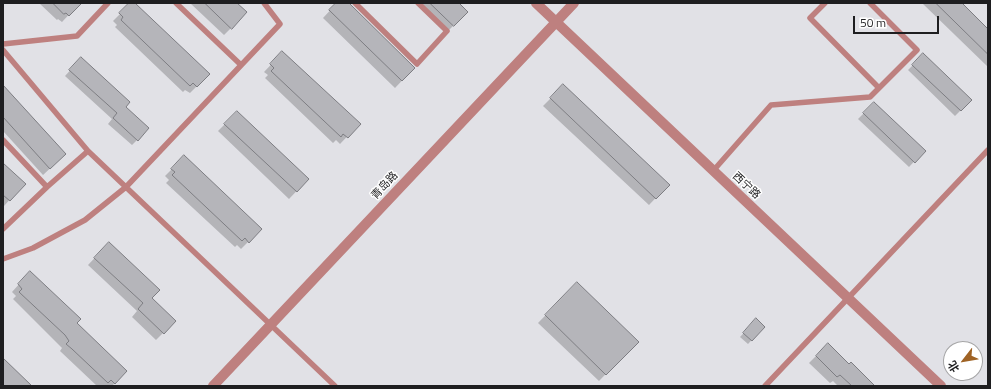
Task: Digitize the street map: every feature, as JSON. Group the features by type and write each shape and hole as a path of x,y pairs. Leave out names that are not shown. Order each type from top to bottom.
{"street":[{"name":"西宁路","path":"536,3 941,386"},
{"name":"青岛路","path":"213,386 574,3"}],"lane":[{"path":"3,44 77,36 108,3"},
{"path":"176,3 242,65"},
{"path":"3,259 33,248 85,220 126,187 280,24 265,3"},
{"path":"355,3 418,64 447,32 418,3"},
{"path":"825,3 810,18 879,88"},
{"path":"713,171 771,105 870,97 917,50 870,3"},
{"path":"3,50 88,151 335,386"},
{"path":"3,140 47,187"},
{"path":"765,386 988,150"},
{"path":"4,226 88,151"}],"building":[{"path":"53,3 82,3 69,16 66,13 64,14"},
{"path":"129,3 135,3 210,74 197,87 193,83 190,86 121,20 123,17 119,13"},
{"path":"205,3 237,3 247,12 232,29"},
{"path":"336,3 349,3 415,68 402,81 329,10"},
{"path":"430,3 459,3 468,12 454,26"},
{"path":"936,3 962,3 988,29 988,54"},
{"path":"282,51 361,124 348,138 343,134 341,137 271,71 274,68 270,64"},
{"path":"923,53 972,100 961,111 912,65"},
{"path":"81,57 130,102 126,107 149,128 138,141 113,118 117,113 69,70"},
{"path":"563,84 670,185 656,199 550,98"},
{"path":"3,85 66,154 50,169 3,117"},
{"path":"874,102 926,151 915,163 863,113"},
{"path":"237,111 309,179 297,192 224,124"},
{"path":"184,155 262,229 249,243 245,238 242,241 172,175 175,172 171,169"},
{"path":"3,163 26,184 10,201 3,195"},
{"path":"109,242 160,290 152,298 176,321 164,334 138,309 143,303 94,258"},
{"path":"30,271 81,319 77,323 127,371 115,384 111,380 108,383 66,344 69,341 65,335 19,292 22,289 18,284"},
{"path":"577,282 639,342 606,375 545,315"},
{"path":"756,318 765,327 752,341 743,333"},
{"path":"828,343 849,364 851,362 875,386 852,386 840,375 837,377 816,356"},
{"path":"3,358 32,386 3,386"}]}
